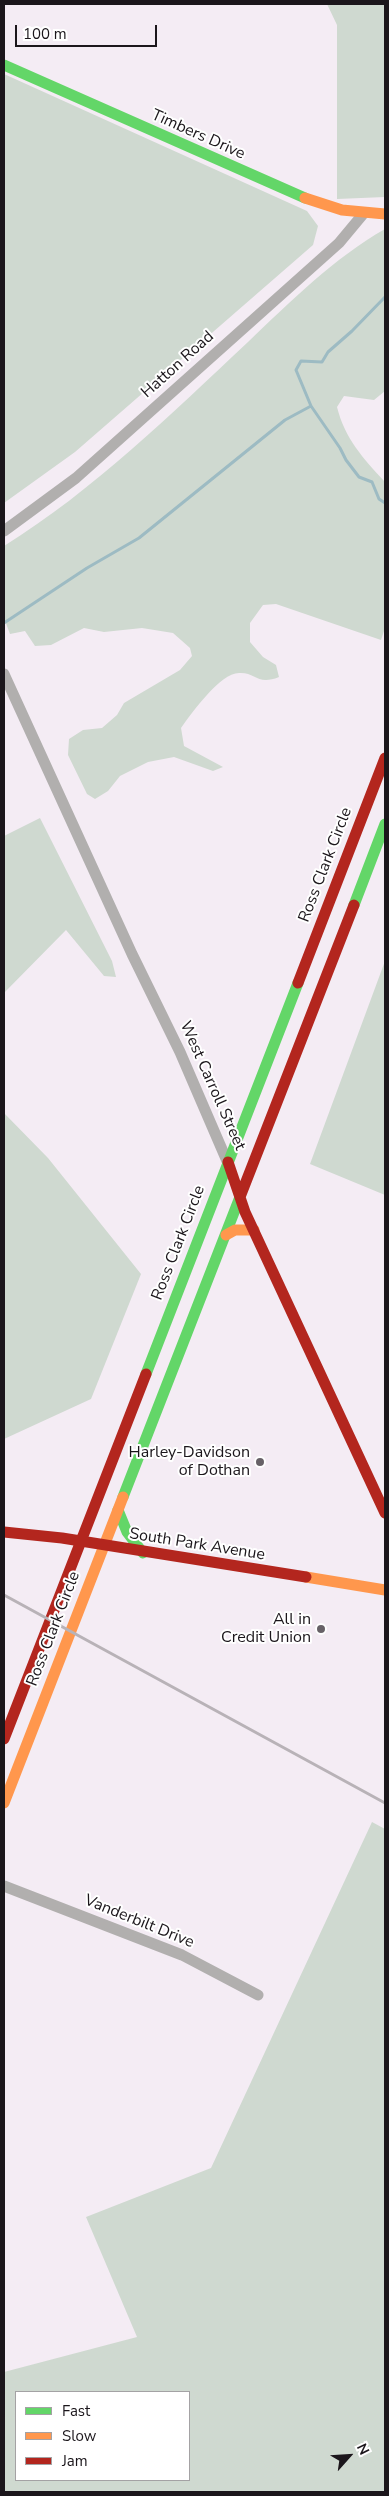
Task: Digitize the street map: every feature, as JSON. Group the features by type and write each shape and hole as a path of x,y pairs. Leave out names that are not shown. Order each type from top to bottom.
{"main road":[{"name":"Timbers Drive","path":"4,65 254,178 322,204 364,213 385,214"},
{"name":"Ross Clark Circle","path":"4,1739 228,1162 374,798 385,758"},
{"name":"Ross Clark Circle","path":"4,1803 385,824"},
{"name":"West Carroll Street","path":"228,1162 240,1198 254,1230 385,1513"},
{"path":"226,1235 235,1230 254,1230"},
{"path":"176,1297 198,1306"},
{"path":"122,1434 145,1442"},
{"path":"118,1510 127,1532 143,1553"},
{"name":"South Park Avenue","path":"4,1532 80,1542 385,1590"}],"street":[{"name":"Hatton Road","path":"4,530 76,478 339,243 364,213"},
{"name":"West Carroll Street","path":"4,674 132,954 180,1052 228,1162"},
{"name":"Vanderbilt Drive","path":"4,1886 182,1955 258,1995"}],"shaded area":[{"path":"327,4 385,4 385,197 337,199 337,25"},
{"path":"4,74 307,211 318,226 313,245 75,452 4,503"},
{"path":"385,229 385,391 374,400 344,396 337,407 350,438 362,456 385,482 385,628 381,640 276,604 263,605 250,623 250,642 263,657 276,665 279,677 266,680 249,674 239,673 223,679 207,695 181,728 184,746 223,767 213,771 174,757 148,762 120,776 108,791 95,799 87,794 68,755 69,739 83,730 102,728 117,715 124,703 180,670 192,656 190,648 173,633 142,628 104,632 84,628 51,645 35,646 25,631 10,634 4,618 4,546 69,501 100,476 161,423 314,281 348,253"},
{"path":"40,818 112,961 116,977 104,976 66,930 4,993 4,836"},
{"path":"385,961 385,1195 310,1164"},
{"path":"4,1113 48,1158 141,1274 91,1399 4,1439"},
{"path":"372,1822 385,1829 385,2492 4,2492 4,2372 137,2337 86,2217 211,2168"}],"waterway":[{"path":"385,297 352,331 328,352 322,362 301,361 296,370 311,406 346,460 359,477 372,482 379,499 385,503"},
{"path":"4,623 87,568 139,538 285,420 311,406"}],"railway":[{"path":"4,1595 385,1803"}],"traffic: fast":[{"path":"4,65 305,198"},
{"path":"354,905 385,824"},
{"path":"146,1374 298,983"},
{"path":"123,1497 240,1197"},
{"path":"118,1510 127,1532 143,1553"}],"traffic: slow":[{"path":"305,198 342,210 385,214"},
{"path":"226,1235 235,1230 254,1230"},
{"path":"4,1803 123,1497"},
{"path":"306,1577 385,1590"}],"traffic: jam":[{"path":"298,983 385,758"},
{"path":"240,1197 354,905"},
{"path":"228,1162 245,1212 385,1513"},
{"path":"4,1739 146,1374"},
{"path":"4,1532 62,1538 306,1577"}],"place":[{"name":"Harley-Davidson of Dothan","path":"260,1462"},
{"name":"All in Credit Union","path":"321,1629"}]}
